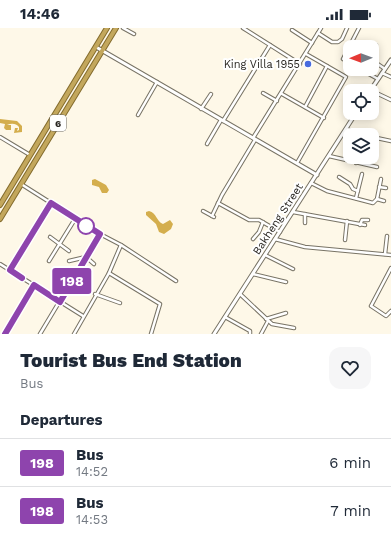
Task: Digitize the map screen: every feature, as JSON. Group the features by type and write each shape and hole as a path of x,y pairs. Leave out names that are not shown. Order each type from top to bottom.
{"highway":[{"name":"6","path":"0,205 108,28"},
{"name":"6","path":"0,219 116,28"}],"street":[{"path":"123,28 134,34"},
{"path":"243,28 300,64"},
{"path":"204,211 213,217 218,203 254,140 321,28"},
{"path":"318,33 332,42 338,42 342,38 346,28"},
{"path":"353,40 359,28"},
{"path":"292,30 312,43"},
{"path":"207,144 270,45"},
{"path":"96,47 254,140 317,175"},
{"path":"296,164 324,118 346,77 306,54"},
{"path":"375,84 391,60"},
{"path":"379,65 384,69"},
{"path":"305,107 327,66"},
{"path":"382,74 391,77"},
{"path":"373,76 378,79"},
{"path":"138,115 157,82"},
{"path":"263,93 277,102"},
{"path":"201,108 211,94"},
{"path":"282,94 324,118"},
{"path":"379,95 391,100"},
{"name":"Bakheng Street","path":"215,334 343,134"},
{"path":"0,137 30,155"},
{"path":"379,138 391,141"},
{"path":"329,156 343,160"},
{"path":"361,164 377,167"},
{"path":"356,198 362,174"},
{"path":"339,177 350,184 353,189 358,191"},
{"path":"311,183 327,191 374,203 377,199 381,179"},
{"path":"21,184 75,219 121,245 176,281"},
{"path":"379,187 386,188"},
{"path":"377,199 384,201"},
{"path":"10,270 51,203"},
{"path":"218,203 249,220 263,222 280,232"},
{"path":"293,212 365,225"},
{"path":"305,214 305,223"},
{"path":"49,261 75,219"},
{"path":"360,225 362,220 368,220"},
{"path":"345,240 347,221"},
{"path":"253,239 259,232 263,222"},
{"path":"40,334 100,234"},
{"path":"385,254 387,236"},
{"path":"50,237 69,251"},
{"path":"275,240 305,248 391,255"},
{"path":"74,334 95,294 109,272 121,245"},
{"path":"265,255 293,269"},
{"path":"69,261 86,257"},
{"path":"86,257 94,264"},
{"path":"0,264 83,316"},
{"path":"391,268 370,306 386,316 391,311"},
{"path":"109,272 160,304 151,334"},
{"path":"253,274 286,282"},
{"path":"5,334 34,285"},
{"path":"95,294 120,303"},
{"path":"240,294 274,325 294,328"},
{"path":"261,334 267,320 286,313"},
{"path":"225,317 250,332 250,334"}],"shaded area":[{"path":"0,119 17,121 22,126 22,132 14,133 15,128 18,128 17,131 19,130 19,127 13,124 7,125 11,125 11,130 6,130 4,128 5,124 0,123"},
{"path":"95,179 106,185 109,190 107,193 102,193 99,187 92,185 92,180"},
{"path":"149,211 154,213 163,224 170,220 173,224 171,229 164,234 159,232 156,224 146,215 146,212"}],"bus line":[{"name":"198","path":"5,334 34,285 60,302 100,234 51,203 10,270 22,278"}],"place":[{"name":"King Villa 1955","path":"308,64"}]}
